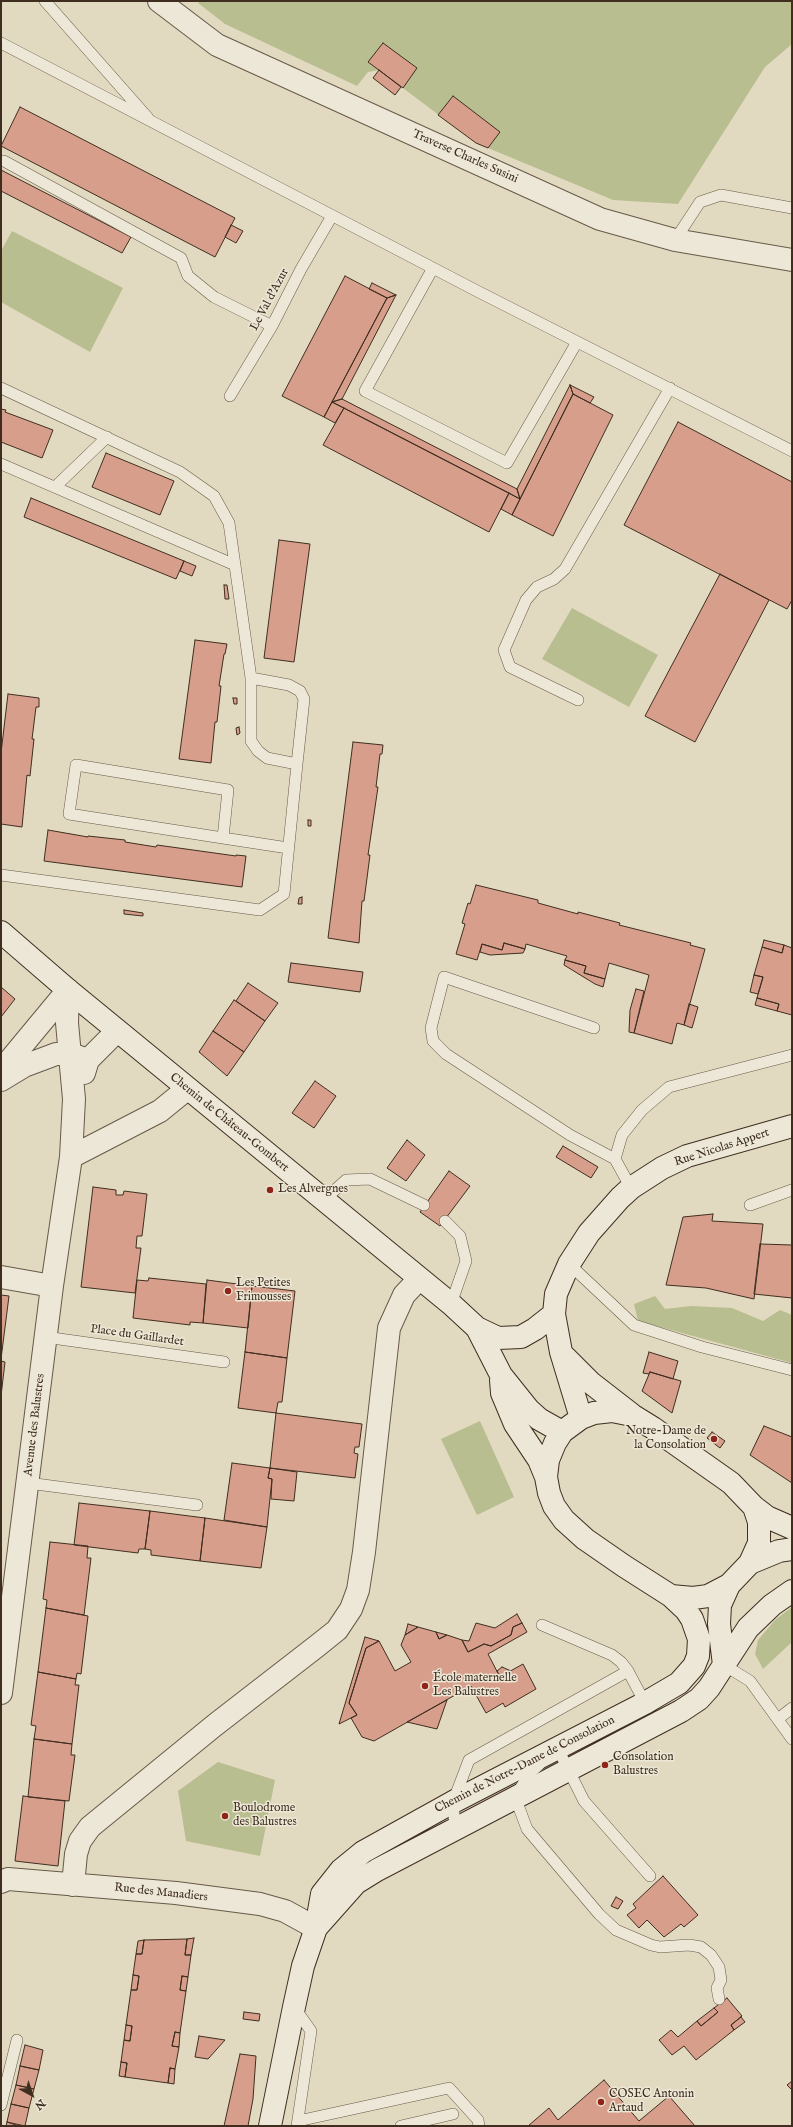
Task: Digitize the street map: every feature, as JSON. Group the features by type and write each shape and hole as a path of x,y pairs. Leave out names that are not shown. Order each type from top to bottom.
{"street":[{"name":"Traverse Charles Susini","path":"169,4 224,48 600,219 675,240 792,260"},
{"name":"Chemin de Château-Gombert","path":"1,932 117,1031 451,1304 477,1328 498,1338 521,1337 535,1329 554,1314"},
{"name":"Avenue des Balustres","path":"1,1693 6,1617 28,1483 45,1337 70,1157 74,1099 79,1057 67,1022 68,990"},
{"path":"1,1080 10,1060 68,990"},
{"path":"1,1080 24,1066 56,1054 79,1057 117,1031"},
{"path":"70,1157 160,1111 187,1089"},
{"name":"Rue Nicolas Appert","path":"581,1418 561,1352 554,1314 556,1294 570,1264 589,1233 606,1212 631,1188 662,1168 687,1156 792,1126"},
{"path":"1,1277 52,1286"},
{"path":"72,1885 76,1854 80,1841 90,1828 215,1725 337,1630 350,1609 358,1590 364,1552 389,1328 404,1295 419,1279"},
{"name":"Chemin de Château-Gombert","path":"477,1328 500,1375 539,1419 562,1432"},
{"path":"561,1352 591,1383 632,1415 731,1483 754,1507 767,1517 792,1528"},
{"name":"Chemin de Château-Gombert","path":"500,1375 502,1394 513,1418 539,1460 546,1477"},
{"path":"546,1477 548,1460 555,1443 562,1432 581,1418 594,1413 612,1411 632,1415"},
{"name":"Chemin de Notre-Dame de Consolation","path":"270,2126 303,1966 316,1928 322,1894 341,1870 363,1852 452,1802 558,1749 679,1684 691,1670 698,1656 699,1639 697,1629 686,1610 671,1596 585,1539 564,1520 554,1506 549,1493 546,1477"},
{"path":"671,1596 693,1598 708,1596 729,1585 750,1563 759,1543 758,1522 754,1507"},
{"path":"750,1563 779,1551 792,1549"},
{"path":"724,1665 719,1624 720,1605 729,1585"},
{"name":"Chemin de Notre-Dame de Consolation","path":"316,1928 356,1883 376,1870 687,1707 699,1699 709,1688 748,1628 772,1605 792,1591"},
{"name":"Rue des Manadiers","path":"1,1882 8,1879 176,1893 260,1904 285,1911 316,1928"}],"lane":[{"path":"45,1 153,123"},
{"path":"1,43 332,216 792,451"},
{"path":"4,161 181,258 188,276 214,297 272,326"},
{"path":"675,240 700,202 722,195 792,208"},
{"name":"Le Val d'Azur","path":"230,396 272,326 301,268 332,216"},
{"path":"433,268 365,391 507,463 577,342"},
{"path":"1,388 180,472 214,496 229,523 250,678 251,741 258,751 267,758 297,764"},
{"path":"578,700 510,667 504,650 526,600 538,587 554,579 565,569 670,388"},
{"path":"56,487 107,437"},
{"path":"1,464 235,565"},
{"path":"1,875 260,910 284,894 304,699 300,691 289,685 250,678"},
{"path":"223,838 228,790 76,765 69,814 223,838 288,848"},
{"path":"594,1028 444,977 431,1028 433,1041 446,1054 570,1135 615,1158 631,1188"},
{"path":"615,1158 622,1135 642,1110 669,1087 792,1055"},
{"path":"324,1200 346,1180 370,1179 424,1205"},
{"path":"750,1205 792,1190"},
{"path":"445,1221 460,1236 466,1261 451,1304"},
{"path":"570,1264 634,1325 702,1347 792,1370"},
{"name":"Place du Gaillardet","path":"45,1337 224,1362"},
{"path":"28,1483 198,1505"},
{"path":"542,1625 612,1655 621,1662 628,1671 645,1703"},
{"path":"724,1665 750,1681 792,1739"},
{"path":"455,1828 452,1802 469,1760 628,1671"},
{"path":"778,1719 792,1708"},
{"path":"650,1876 584,1801 558,1749 530,1774 515,1797 527,1828 599,1914 616,1930 651,1945 660,1947 689,1945 701,1947 711,1955 719,1967 721,1980 717,1988 719,1999"},
{"path":"294,2007 311,2031 298,2123 449,2088 478,2120 479,2126"},
{"path":"1,2105 17,2040"},
{"path":"401,2126 453,2114"}],"green space":[{"path":"200,1 792,1 792,44 765,67 678,204 613,200 476,143 379,70 368,72 357,86 225,24 198,3"},
{"path":"12,231 123,288 90,352 1,302 1,251"},
{"path":"572,608 658,655 629,707 542,659"},
{"path":"655,1296 665,1309 691,1306 732,1308 763,1321 780,1310 792,1315 792,1363 638,1321 634,1304"},
{"path":"480,1421 514,1497 477,1515 441,1439"},
{"path":"792,1607 792,1642 763,1669 755,1654 758,1640 775,1620"},
{"name":"Boulodrome des Balustres","path":"218,1762 275,1780 260,1856 186,1841 178,1791"}],"building":[{"path":"383,43 417,68 403,88 368,62"},
{"path":"379,70 401,87 395,95 373,78"},
{"path":"453,96 500,132 488,148 476,143 438,115"},
{"path":"20,107 235,218 215,257 1,146"},
{"path":"1,170 131,237 122,253 1,191"},
{"path":"231,225 243,231 236,243 225,237"},
{"path":"345,276 387,298 324,417 282,396"},
{"path":"372,283 396,295 387,298 369,289"},
{"path":"396,295 342,399 332,402 387,298"},
{"path":"570,385 573,394 520,499 517,489"},
{"path":"570,385 594,397 590,403 573,394"},
{"path":"573,394 613,415 553,536 512,515"},
{"path":"342,399 517,489 520,499 332,402"},
{"path":"332,402 344,408 335,423 324,417"},
{"path":"344,408 509,493 489,532 323,445"},
{"path":"1,409 6,410 5,412 53,430 42,458 1,442"},
{"path":"678,422 792,482 792,600 787,609 624,525"},
{"path":"106,453 174,481 160,515 92,487"},
{"path":"509,493 520,499 512,515 501,509"},
{"path":"31,498 184,561 176,579 24,517"},
{"path":"279,540 310,544 294,662 264,658"},
{"path":"184,561 196,566 192,576 180,571"},
{"path":"720,574 769,600 695,742 645,716"},
{"path":"224,585 227,585 229,599 225,599"},
{"path":"195,640 227,644 219,686 221,686 217,722 215,722 211,763 179,759"},
{"path":"8,694 39,698 39,707 36,707 32,739 34,739 30,776 27,775 22,827 1,824 1,753"},
{"path":"233,698 237,698 237,704 234,704"},
{"path":"239,727 240,733 237,735 236,728"},
{"path":"353,742 383,745 382,754 380,754 376,787 378,787 368,855 370,855 364,901 362,901 359,943 328,938"},
{"path":"308,820 311,820 311,826 308,826"},
{"path":"48,830 88,837 125,840 125,842 156,847 157,845 236,856 246,856 242,887 44,861"},
{"path":"476,885 538,900 538,903 578,914 578,912 620,923 619,925 691,943 690,945 705,949 684,1025 677,1023 672,1044 634,1033 649,975 609,963 605,979 584,973 586,966 565,960 567,956 526,944 525,949 504,943 502,950 482,944 477,960 456,954 465,924 462,923 468,903 470,904"},
{"path":"302,897 302,904 298,904 299,898"},
{"path":"124,910 143,913 143,916 124,914"},
{"path":"764,940 784,945 782,953 762,947"},
{"path":"504,943 525,949 523,953 490,955 480,952 482,944 502,950"},
{"path":"784,945 792,948 792,1015 777,1011 779,1004 757,998 763,977 754,975 762,947 782,953"},
{"path":"565,960 586,966 584,973 605,979 603,987 595,984 564,965"},
{"path":"291,963 363,972 360,992 288,982"},
{"path":"754,975 763,977 758,994 750,992"},
{"path":"248,983 278,1003 265,1021 236,1001"},
{"path":"1,987 15,999 1,1017"},
{"path":"636,989 644,991 634,1033 629,1032 630,1010"},
{"path":"757,998 779,1004 777,1011 755,1005"},
{"path":"234,1000 265,1021 244,1052 213,1031"},
{"path":"689,1004 698,1007 692,1028 684,1025"},
{"path":"213,1031 244,1052 227,1076 199,1052"},
{"path":"315,1081 336,1096 314,1128 292,1113"},
{"path":"407,1140 425,1155 406,1181 387,1168"},
{"path":"563,1146 598,1167 591,1178 556,1157"},
{"path":"449,1171 470,1186 440,1226 420,1212"},
{"path":"93,1187 116,1190 116,1195 123,1195 124,1191 147,1194 142,1236 137,1236 136,1248 141,1248 135,1293 81,1287"},
{"path":"713,1214 712,1221 763,1224 754,1299 706,1288 666,1285 683,1217"},
{"path":"760,1244 792,1245 792,1298 754,1294"},
{"path":"149,1278 206,1284 203,1323 190,1322 190,1325 133,1318 137,1280 148,1281"},
{"path":"207,1280 252,1286 248,1328 203,1323"},
{"path":"252,1286 295,1291 287,1358 245,1352"},
{"path":"1,1295 9,1296 1,1359"},
{"path":"245,1352 287,1358 282,1402 278,1402 276,1413 238,1408"},
{"path":"649,1352 678,1361 673,1379 650,1372 649,1374 643,1373"},
{"path":"1,1361 5,1362 1,1396"},
{"path":"650,1372 681,1381 672,1413 642,1391"},
{"path":"276,1413 362,1424 359,1447 355,1447 354,1453 358,1454 355,1478 270,1468"},
{"path":"764,1426 792,1437 792,1483 750,1455"},
{"path":"712,1432 725,1441 720,1448 707,1438"},
{"path":"232,1463 270,1468 268,1478 272,1479 267,1527 224,1520"},
{"path":"270,1468 297,1472 294,1501 271,1499 272,1479 268,1478"},
{"path":"79,1503 150,1511 145,1549 139,1549 138,1553 74,1545"},
{"path":"150,1511 205,1518 200,1561 151,1555 151,1550 145,1549"},
{"path":"205,1518 267,1527 261,1568 200,1561"},
{"path":"50,1542 88,1546 87,1558 91,1558 84,1615 46,1608 47,1600 43,1599"},
{"path":"46,1608 88,1616 81,1674 77,1673 76,1679 38,1672"},
{"path":"517,1614 522,1623 513,1627 511,1635 491,1646 484,1644 468,1652 462,1640 469,1641 476,1623 495,1628"},
{"path":"522,1623 527,1632 488,1654 501,1679 506,1676 505,1674 523,1664 536,1689 505,1707 503,1703 486,1713 471,1686 374,1741 362,1737 351,1718 357,1715 349,1703 366,1648 379,1641 395,1671 411,1662 401,1645 405,1635 418,1627 436,1632 439,1639 447,1635 462,1640 468,1652 484,1644 491,1646 511,1635 513,1627"},
{"path":"408,1624 418,1627 405,1635"},
{"path":"436,1632 447,1635 439,1639"},
{"path":"365,1637 379,1641 366,1648 349,1703 357,1715 339,1724"},
{"path":"502,1667 511,1671 501,1679 497,1671"},
{"path":"38,1672 76,1679 75,1685 79,1685 72,1744 34,1739 36,1726 31,1725"},
{"path":"447,1700 437,1729 407,1722"},
{"path":"34,1739 72,1744 71,1755 75,1755 69,1801 28,1797"},
{"path":"23,1796 65,1801 58,1866 15,1861"},
{"path":"663,1876 698,1915 684,1927 681,1924 664,1937 647,1920 639,1928 627,1915 636,1908 633,1904"},
{"path":"616,1897 623,1901 618,1909 611,1906"},
{"path":"194,1938 191,1955 185,1955 187,1939"},
{"path":"187,1939 185,1955 191,1955 188,1977 182,1976 180,1990 186,1991 180,2033 175,2032 172,2046 179,2047 175,2069 170,2068 168,2083 125,2077 127,2063 121,2062 124,2040 130,2041 132,2026 126,2025 131,1990 137,1990 139,1976 133,1975 136,1954 142,1954 144,1940"},
{"path":"144,1940 142,1954 136,1954 138,1941"},
{"path":"133,1975 139,1976 137,1990 131,1990"},
{"path":"182,1976 188,1977 186,1991 180,1990"},
{"path":"727,1998 742,2016 731,2025 734,2030 696,2060 684,2046 672,2055 659,2040 671,2030 678,2037 697,2021 701,2026 718,2012 714,2008"},
{"path":"714,2008 718,2012 701,2026 697,2021"},
{"path":"244,2012 260,2014 259,2021 243,2019"},
{"path":"741,2017 745,2022 734,2030 731,2025"},
{"path":"126,2025 132,2026 130,2041 124,2040"},
{"path":"175,2032 180,2033 179,2047 172,2046"},
{"path":"199,2036 225,2040 208,2059 195,2057"},
{"path":"25,2045 43,2050 39,2070 20,2066"},
{"path":"240,2054 256,2056 253,2099 248,2126 224,2126"},
{"path":"121,2062 127,2063 125,2077 119,2076"},
{"path":"20,2066 39,2070 34,2089 16,2085"},
{"path":"170,2068 175,2069 174,2084 168,2083"},
{"name":"COSEC Antonin Artaud","path":"604,2080 639,2121 669,2096 695,2126 528,2126 549,2108 558,2120"},
{"path":"792,2081 792,2090 787,2085"},
{"path":"16,2085 34,2089 29,2108 11,2104"},
{"path":"11,2104 29,2108 25,2126 7,2122"},
{"path":"7,2122 19,2126 6,2126"}],"place":[{"name":"Les Alvergnes","path":"270,1190"},
{"name":"Les Petites Frimousses","path":"228,1291"},
{"name":"Notre-Dame de la Consolation","path":"714,1439"},
{"name":"École maternelle Les Balustres","path":"425,1686"},
{"name":"Consolation Balustres","path":"605,1765"},
{"name":"Boulodrome des Balustres","path":"225,1816"},
{"name":"COSEC Antonin Artaud","path":"601,2102"}]}
